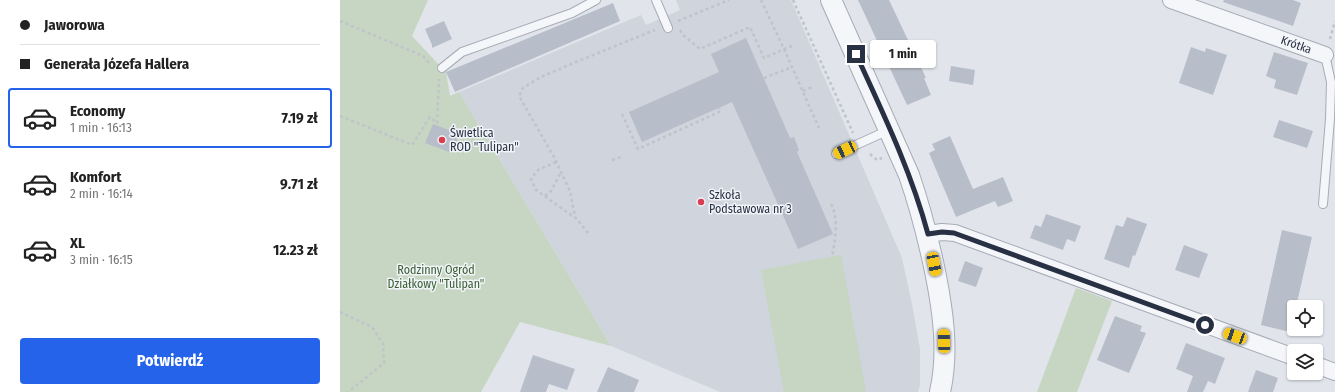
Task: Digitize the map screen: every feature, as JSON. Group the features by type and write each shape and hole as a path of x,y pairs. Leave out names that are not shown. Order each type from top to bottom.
{"street":[{"path":"831,0 909,174 920,204 928,234 940,294 944,328 945,354 940,392"},
{"name":"Krótka","path":"1172,0 1325,55"},
{"path":"928,234 942,232 954,233 1287,354"},
{"path":"1323,368 1335,372"}],"lane":[{"path":"440,69 462,52 572,13 596,0"},
{"path":"656,0 667,27"},
{"name":"Krótka","path":"1323,204 1330,119 1331,82 1325,55"},
{"path":"836,154 889,130"}],"path":[{"path":"575,217 570,190 519,96 523,88 542,77 576,62 667,27 674,22 729,0"},
{"path":"761,0 819,128"},
{"path":"793,0 858,144 877,160 898,149"},
{"path":"340,21 423,56 433,67 440,69 437,123 430,117 412,145 340,116"},
{"path":"674,22 683,35 700,49 750,27 764,58 794,45"},
{"path":"764,78 792,67"},
{"path":"803,91 812,87"},
{"path":"622,114 638,149 721,111 719,108"},
{"path":"612,160 621,157"},
{"path":"556,162 538,170 531,179 536,190 575,217 588,233"},
{"path":"545,196 551,191 561,172"},
{"path":"832,204 834,208 836,235 832,257"},
{"path":"340,312 372,327 383,344 384,363 348,392"}],"shaded area":[{"name":"Szkoła Podstawowa nr 3","path":"676,0 791,0 902,258 920,349 920,385 918,392 720,392 611,346 459,92 641,15 646,25 680,10"}],"green space":[{"name":"Rodzinny Ogród Działkowy \"Tulipan\"","path":"340,0 428,0 412,36 446,72 450,96 459,92 611,346 520,322 481,392 340,392"},
{"path":"841,255 866,391 784,392 761,270"},
{"path":"1076,288 1112,301 1077,392 1037,392"}],"building":[{"path":"858,0 889,0 926,78 924,78 931,95 907,105"},
{"path":"1224,0 1293,0 1301,3 1293,26 1223,2"},
{"path":"613,3 620,21 455,92 446,72"},
{"path":"444,21 452,39 432,48 425,29"},
{"path":"746,38 790,138 794,137 799,150 797,152 833,234 798,249 732,102 642,142 629,112 719,72 711,54"},
{"path":"1191,47 1205,52 1206,48 1227,55 1213,95 1179,83"},
{"path":"1274,52 1308,63 1297,95 1274,88 1276,80 1266,76"},
{"path":"951,66 975,70 973,85 949,81"},
{"path":"1279,120 1313,131 1307,148 1273,137"},
{"name":"Świetlica ROD \"Tulipan\"","path":"433,124 454,132 453,135 458,137 452,153 425,143"},
{"path":"950,136 973,189 1003,177 1013,201 998,207 995,201 956,217 929,153 935,150 932,144"},
{"path":"1046,214 1081,226 1075,242 1067,239 1063,250 1030,238 1035,225 1041,227"},
{"path":"1127,217 1147,224 1135,256 1133,255 1129,268 1104,259 1116,225 1123,227"},
{"path":"1282,230 1312,237 1298,300 1287,300 1287,331 1261,325"},
{"path":"1184,245 1208,254 1199,278 1175,270"},
{"path":"965,261 983,268 976,287 958,281"},
{"path":"1115,316 1142,326 1140,331 1146,333 1129,373 1097,360"},
{"path":"1186,343 1225,358 1215,384 1208,381 1203,392 1187,392 1193,376 1176,369"},
{"path":"533,355 575,369 567,390 549,384 546,392 520,392"},
{"path":"608,367 639,380 634,392 597,392"},
{"path":"1256,370 1278,378 1273,392 1248,392"}],"place":[{"name":"Świetlica ROD \"Tulipan\"","path":"442,140"},
{"name":"Szkoła Podstawowa nr 3","path":"701,202"}],"route":[{"path":"856,54 909,174 920,204 928,234 942,232 954,233 1205,325"}]}
